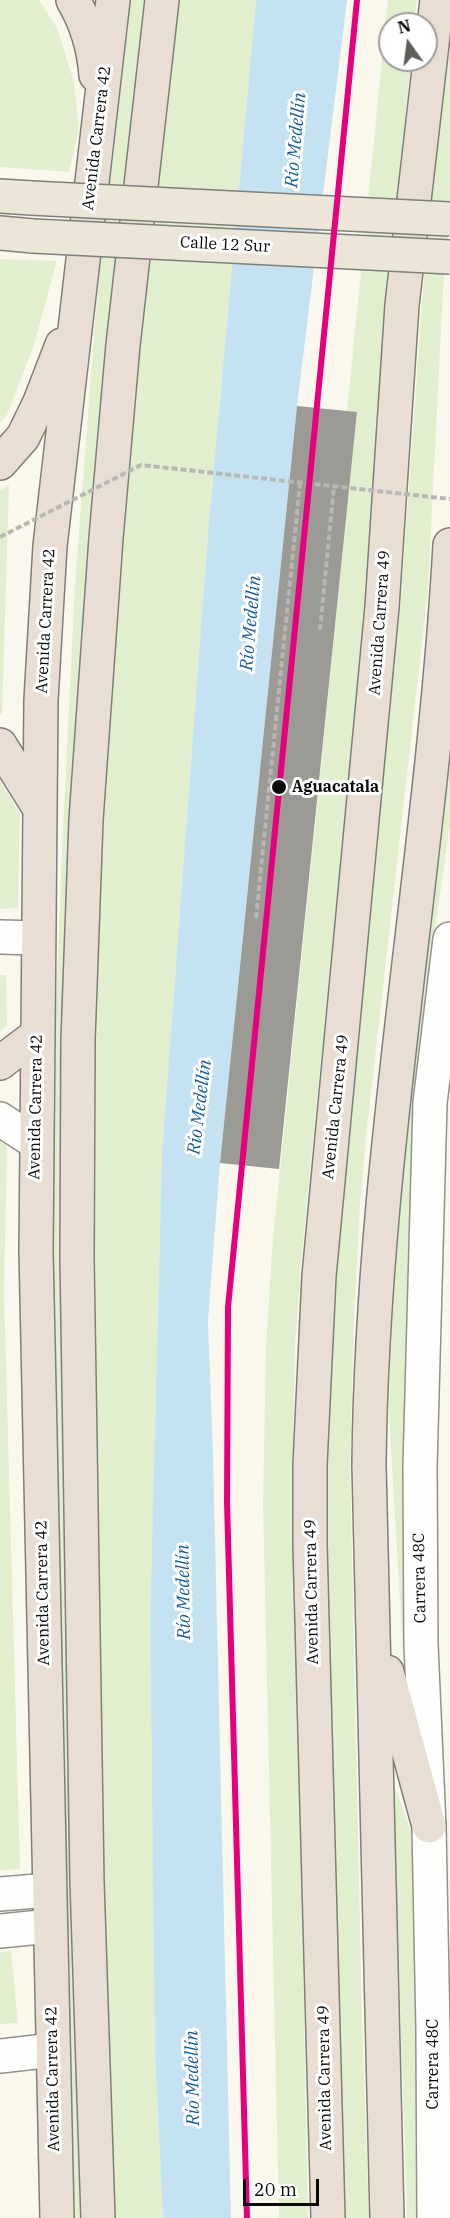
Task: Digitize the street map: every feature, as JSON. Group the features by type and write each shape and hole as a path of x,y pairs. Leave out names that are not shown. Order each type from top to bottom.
{"highway":[{"path":"73,0 84,18 95,64 99,126"},
{"name":"Avenida Carrera 42","path":"57,2218 38,1366 35,1142 37,1035 13,939 41,811 41,700 51,534 113,0"},
{"path":"98,2218 87,1881 77,1258 78,1040 86,820 106,538 123,345 162,0"},
{"name":"Avenida Carrera 49","path":"328,2218 310,1545 310,1465 319,1288 382,607 402,305 437,0"},
{"path":"0,463 23,437 40,402 78,302"},
{"path":"387,2218 370,1417 376,1289 398,1052 447,636 450,545"},
{"path":"0,745 41,811"},
{"path":"0,1063 37,1035"},
{"path":"373,1621 436,1807"}],"main road":[{"path":"16,197 450,219"},
{"name":"Calle 12 Sur","path":"0,233 450,257"}],"street":[{"name":"Carrera 48C","path":"434,2218 442,2031 436,1807 421,1634 420,1467 450,939"},
{"path":"0,1119 35,1142"},
{"path":"0,1894 49,1890"},
{"path":"0,1931 50,1926"},
{"path":"0,2056 52,2050"}],"path":[{"path":"0,537 141,465 450,499"},
{"path":"285,628 256,918 300,483"},
{"path":"320,630 334,486"}],"green space":[{"path":"0,0 39,0 57,28 74,82 79,128 69,172 0,167"},
{"path":"130,0 150,0 84,632 83,2218 68,2218 51,1148 75,584 108,180"},
{"path":"174,0 256,0 208,532 162,1152 150,1620 155,2055 163,2218 112,2218 86,1346 110,622"},
{"path":"388,0 417,0 416,12 387,12"},
{"path":"450,6 450,218 443,290 428,589 366,1137 354,1321 350,1463 362,2017 369,2218 343,2218 322,1531 330,1316 401,598 423,289"},
{"path":"381,72 410,72 388,286 360,658 295,1346 293,1447 308,2218 279,2218 263,1504 266,1347 272,1249 357,413 347,411"},
{"path":"0,259 57,261 33,348 7,415 0,423"},
{"path":"9,485 2,715 0,713 0,490"},
{"path":"450,738 450,824 424,1007 418,1102 404,1435 403,1653 389,1415 391,1216"},
{"path":"0,781 20,814 18,908 0,909"},
{"path":"0,975 6,975 7,1026 0,1031"},
{"path":"0,1132 7,1147 4,1292 20,1869 0,1870"},
{"path":"393,1782 413,1836 423,2218 407,2218"},
{"path":"11,1951 18,2023 0,2024 0,1952"}],"water":[{"name":"Río Medellín","path":"256,0 347,0 297,406 220,1163 208,1321 231,2218 163,2218 155,2055 150,1620 162,1152 208,532"}],"building":[{"name":"Aguacatala","path":"297,406 357,412 279,1169 220,1163"}],"transit line":[{"path":"247,2218 227,1502 228,1307 357,0"}],"place":[{"name":"Aguacatala","path":"279,787"}]}
